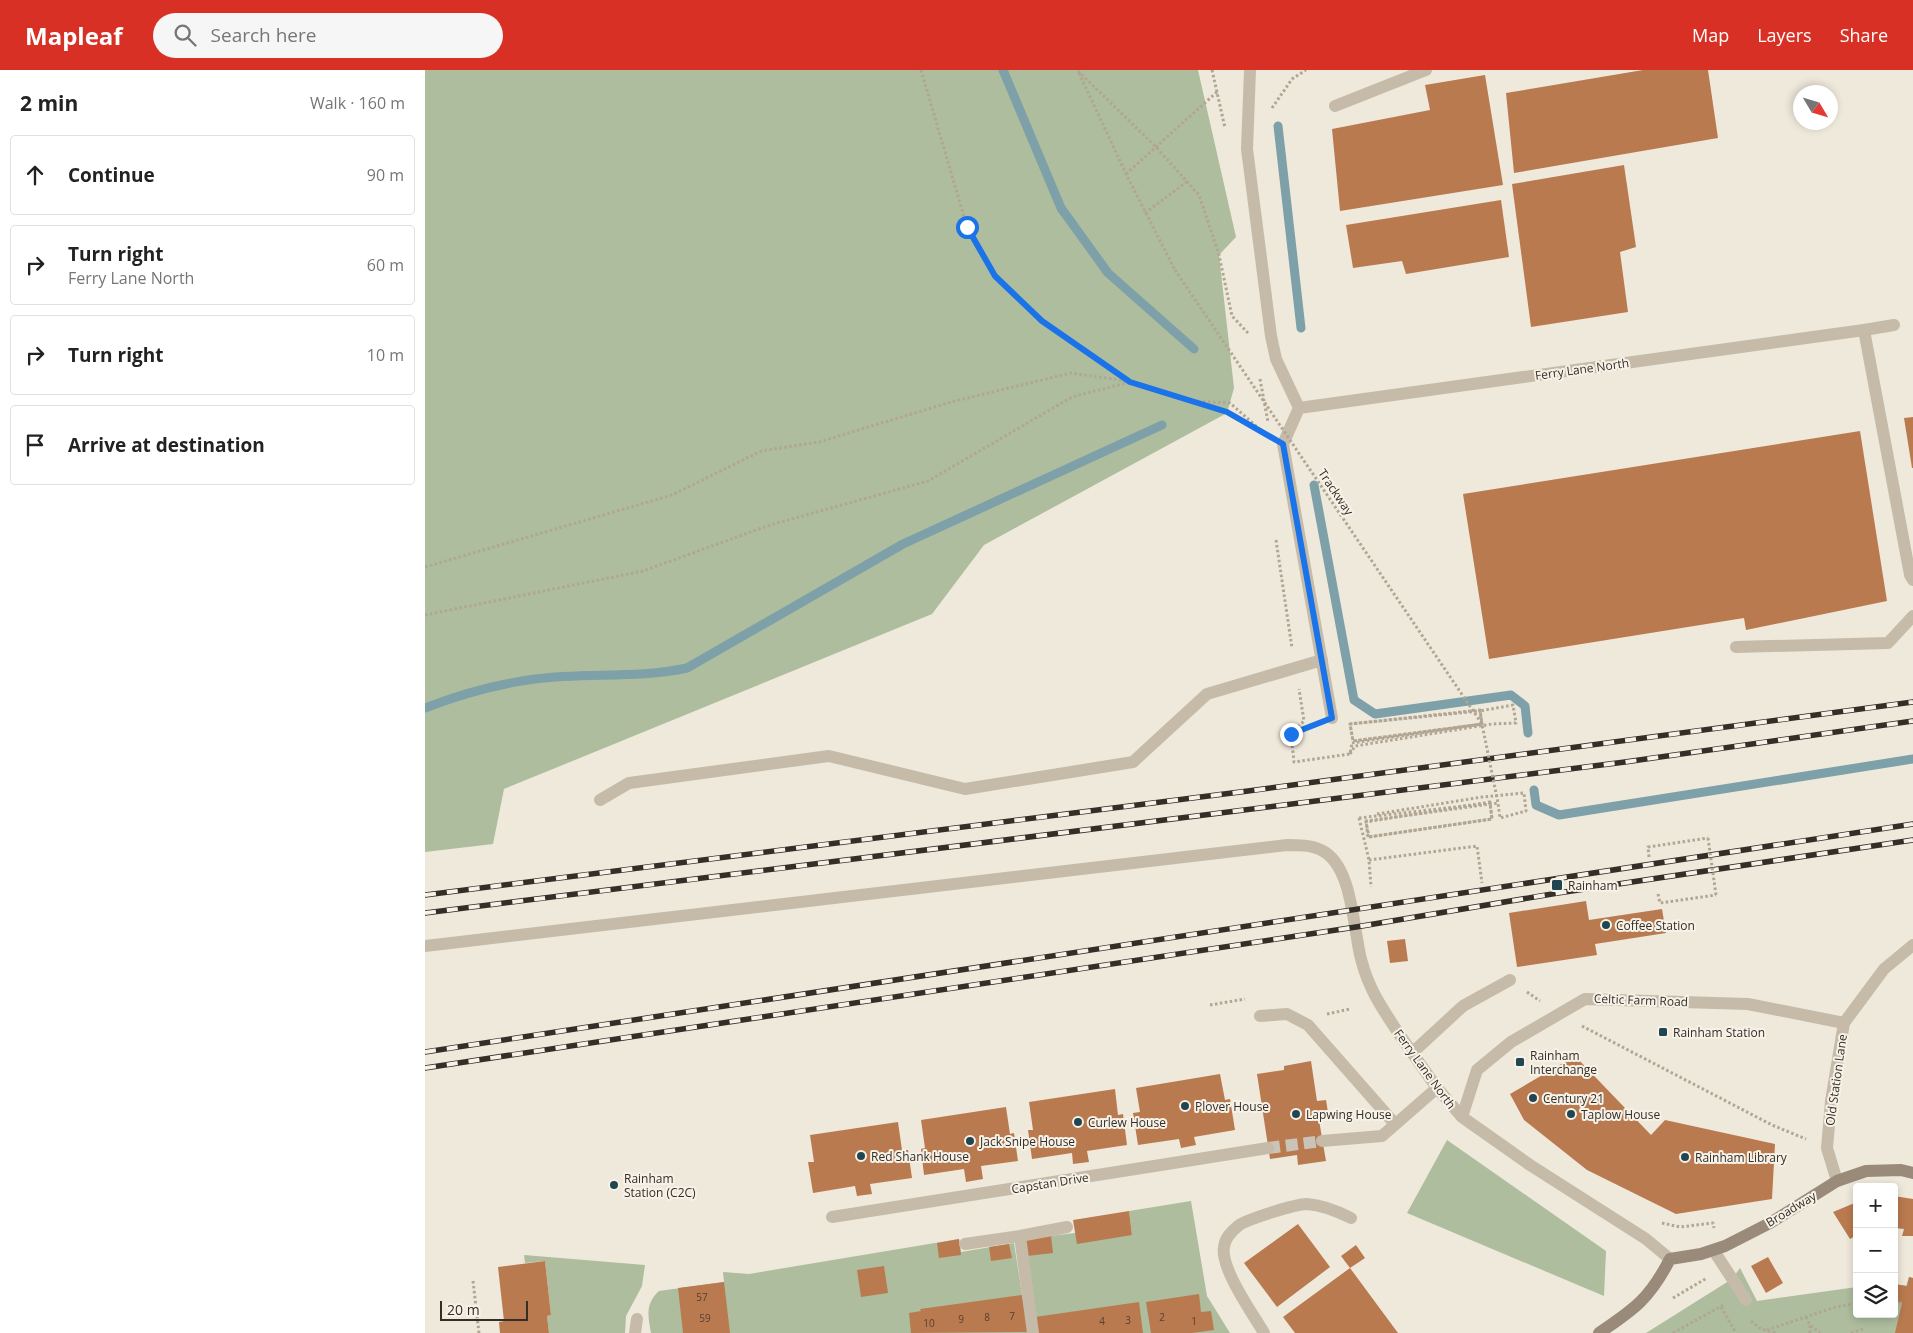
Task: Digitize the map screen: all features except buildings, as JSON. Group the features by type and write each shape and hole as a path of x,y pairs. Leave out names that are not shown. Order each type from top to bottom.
{"main road":[{"name":"Broadway","path":"1671,1259 1719,1249 1770,1223 1837,1181 1866,1170 1913,1172"},
{"path":"1599,1333 1637,1308 1657,1286 1671,1259"}],"street":[{"path":"1250,70 1247,149 1271,336 1276,359 1299,408 1283,444 1332,718"},
{"path":"1335,106 1426,70"},
{"name":"Ferry Lane North","path":"1299,408 1894,325"},
{"path":"1864,330 1910,575 1913,580"},
{"path":"1736,647 1888,643 1913,616"},
{"path":"599,800 629,783 829,756 965,789 1133,762 1207,694 1322,660"},
{"name":"Ferry Lane North","path":"425,946 1287,845 1310,846 1323,851 1335,860 1344,881 1353,910 1361,960 1373,995 1412,1054 1437,1088 1462,1117 1530,1165 1629,1228 1671,1259"},
{"name":"Old Station Lane","path":"1837,1181 1827,1148 1831,1101 1844,1023 1884,969 1913,945"},
{"path":"1412,1054 1463,1006 1510,980"},
{"name":"Celtic Farm Road","path":"1462,1117 1477,1070 1511,1042 1585,999 1739,1003 1844,1023"},
{"path":"1260,1016 1287,1014 1308,1025 1395,1124"},
{"path":"1322,1141 1382,1136 1437,1088"},
{"name":"Capstan Drive","path":"832,1217 1268,1148"},
{"path":"1264,1333 1230,1274 1223,1248 1228,1235 1240,1224 1306,1204 1337,1211 1351,1218"},
{"path":"965,1244 1067,1227"},
{"path":"1020,1236 1033,1333"},
{"path":"1719,1249 1726,1269 1746,1300"},
{"path":"635,1333 637,1319"}],"path":[{"path":"921,70 967,227 995,276 1042,321 1130,382"},
{"path":"1078,70 1156,147 1199,195 1219,255 1232,316 1254,338"},
{"name":"Trackway","path":"1078,70 1126,174 1175,270 1482,724"},
{"path":"1212,70 1218,91 1225,132"},
{"path":"1270,110 1292,79 1306,70"},
{"path":"1126,174 1218,91"},
{"path":"1145,213 1188,181"},
{"path":"425,567 672,495 761,451 819,442 951,402 1071,373 1130,382 1188,401 1227,412 1271,439 1230,403 1188,401"},
{"path":"425,615 643,571 770,525 928,481 1072,397 1130,382"},
{"path":"1332,718 1291,734 1294,762 1350,754 1355,746 1492,724 1516,723 1513,705 1480,711 1434,715"},
{"path":"1350,754 1353,742 1350,724 1480,710 1482,724"},
{"path":"1435,827 1492,819 1490,802 1366,822 1369,837 1492,819 1490,803 1359,818 1482,797 1524,793 1526,811 1500,818 1498,803 1482,724 1480,711"},
{"path":"1353,742 1482,724"},
{"path":"1426,829 1368,837 1366,821 1498,803"},
{"path":"1649,857 1648,847 1708,838 1716,894 1660,903 1658,894"},
{"path":"1369,860 1477,846 1482,883"},
{"path":"1510,980 1559,1014 1772,1125 1827,1148"},
{"path":"1320,1016 1351,1009"},
{"path":"1629,1228 1650,1219 1680,1227 1713,1223 1719,1249"},
{"path":"1672,1299 1726,1269"},
{"path":"473,1281 479,1333"},
{"path":"1898,1303 1903,1303"},
{"path":"1777,1333 1767,1330 1853,1304"},
{"path":"1673,1333 1721,1306 1736,1333"},
{"path":"1806,1317 1810,1325 1820,1333"},
{"path":"1810,1325 1810,1333"},
{"path":"1851,1333 1863,1329"}],"green space":[{"path":"425,70 1198,70 1236,237 1219,255 1234,388 1227,413 984,545 932,614 504,789 493,844 425,852"},
{"path":"1447,1140 1606,1251 1604,1296 1407,1213"},
{"path":"1191,1201 1207,1296 1230,1333 1038,1333 1025,1239 1075,1233 1132,1235 1129,1211"},
{"path":"959,1239 961,1252 1014,1243 1028,1333 651,1333 649,1310 651,1301 659,1291 724,1282 723,1272 749,1274"},
{"path":"524,1255 645,1265 642,1286 626,1316 625,1333 549,1333 547,1316 551,1315 545,1261 525,1263"},
{"path":"1740,1268 1757,1301 1853,1288 1853,1318 1898,1318 1898,1285 1906,1286 1909,1277 1913,1278 1913,1333 1646,1333 1732,1279"}],"waterway":[{"path":"1003,70 1061,208 1108,273 1194,349"},
{"path":"1278,126 1301,328"},
{"path":"425,708 479,690 521,681 554,677 649,673 687,668 903,544 1162,425"},
{"path":"1314,485 1354,700 1375,714 1511,695 1525,706 1528,733"},
{"path":"1534,790 1536,805 1559,815 1913,759"}],"tunnel":[{"path":"1268,1148 1322,1141"}],"railway":[{"path":"425,895 1248,791 1913,702"},
{"path":"425,913 1625,762 1913,721"},
{"path":"425,1052 1913,824"},
{"path":"425,1068 1356,927 1558,893 1913,840"}],"place":[{"name":"Rainham","path":"1557,885"},
{"name":"Coffee Station","path":"1606,925"},
{"name":"Rainham Station","path":"1663,1032"},
{"name":"Rainham Interchange","path":"1520,1062"},
{"name":"Century 21","path":"1533,1098"},
{"name":"Plover House","path":"1185,1106"},
{"name":"Lapwing House","path":"1296,1114"},
{"name":"Taplow House","path":"1571,1114"},
{"name":"Curlew House","path":"1078,1122"},
{"name":"Jack Snipe House","path":"970,1141"},
{"name":"Red Shank House","path":"861,1156"},
{"name":"Rainham Library","path":"1685,1157"},
{"name":"Rainham Station (C2C)","path":"614,1185"}],"route":[{"path":"967,227 995,276 1042,321 1130,382 1227,412 1271,439 1283,444 1332,718 1291,734"}]}
